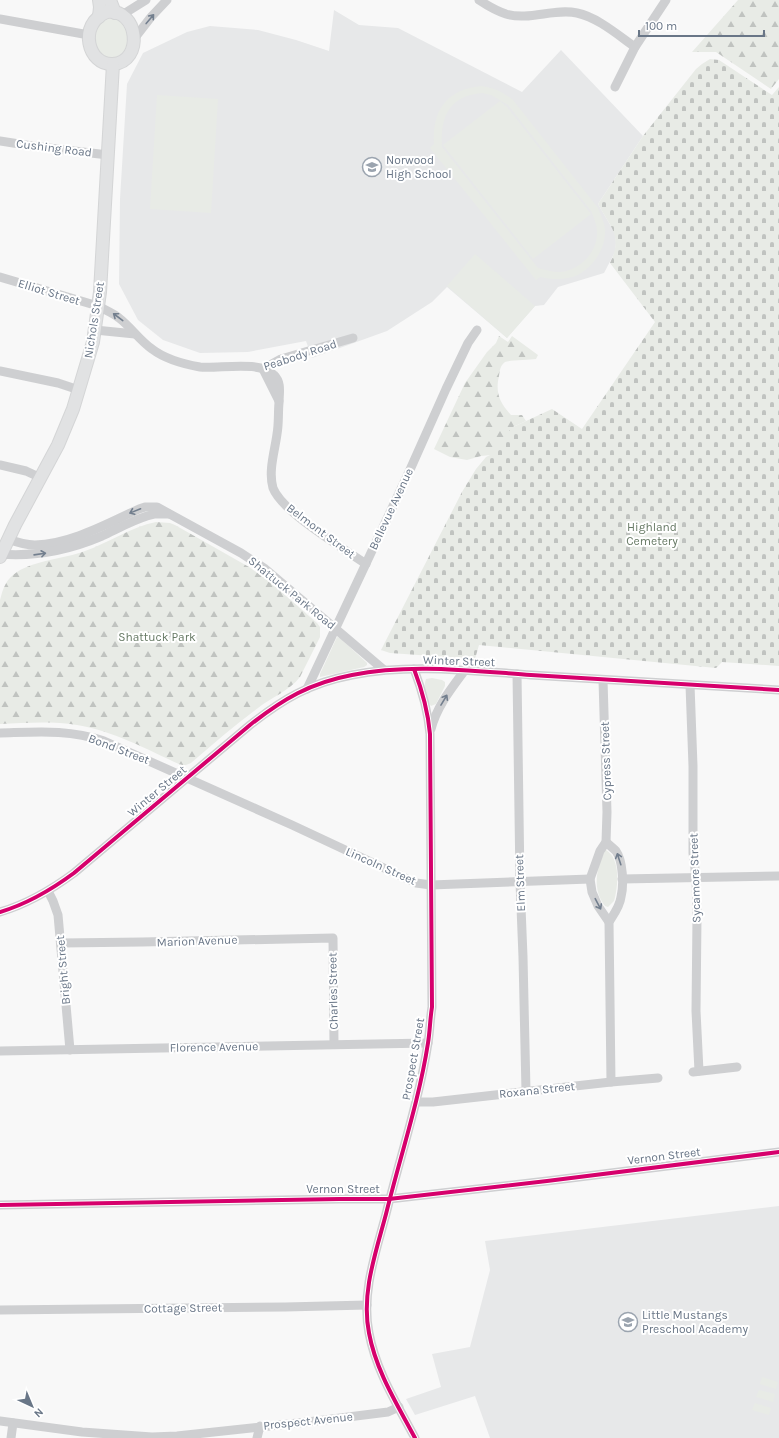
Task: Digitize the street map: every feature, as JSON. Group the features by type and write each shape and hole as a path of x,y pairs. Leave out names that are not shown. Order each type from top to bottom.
{"main road":[{"path":"98,0 100,7 99,17"},
{"path":"110,0 118,14"},
{"path":"107,12 118,14 126,18 132,26 134,39 129,56 124,60 113,64 102,61 97,57 90,46 89,35 92,25 99,17 107,12"},
{"name":"Nichols Street","path":"0,555 60,439 79,390 90,355 98,306 113,64"}],"street":[{"path":"118,14 146,0"},
{"path":"134,39 167,0"},
{"path":"479,0 507,14 517,16 560,12 575,12 586,15 635,47"},
{"path":"615,87 635,47 666,0"},
{"path":"0,19 89,35"},
{"name":"Cushing Road","path":"0,141 108,155"},
{"name":"Elliot Street","path":"0,277 98,306"},
{"name":"Peabody Road","path":"98,306 120,318 135,334 159,354 180,362 200,367 250,367 263,369 281,359 353,338"},
{"path":"95,330 135,334"},
{"name":"Bellevue Avenue","path":"307,688 336,629 446,389 468,343 477,330"},
{"name":"Belmont Street","path":"263,369 279,402 278,433 272,472 273,487 283,502 296,515 366,564"},
{"path":"0,371 58,383 79,390"},
{"path":"0,465 26,471 41,478"},
{"name":"Shattuck Park Road","path":"8,540 26,544 50,543 155,514 172,515 241,553 264,568 384,670"},
{"name":"Shattuck Park Road","path":"0,555 25,556 54,552 83,543 115,525"},
{"name":"Prospect Street","path":"414,669 424,697 430,734 432,1007 428,1043 416,1102 389,1199 370,1279 367,1305 369,1333 376,1360 388,1388 415,1438"},
{"name":"Winter Street","path":"0,912 20,905 48,891 74,873 269,710 290,696 307,688 352,675 384,670 465,670 603,680 779,690"},
{"name":"Prospect Street","path":"430,734 438,711 445,698 465,670"},
{"name":"Elm Street","path":"517,674 520,882 524,957 526,1091"},
{"name":"Cypress Street","path":"590,879 600,850 606,842 607,812 603,680"},
{"name":"Sycamore Street","path":"690,685 693,766 693,852 696,877 696,1072 737,1067"},
{"name":"Bond Street","path":"0,733 59,732 90,737 117,746 188,778"},
{"name":"Lincoln Street","path":"188,778 416,883 431,885 590,879"},
{"path":"606,842 616,851 620,860 622,878 622,897 609,922 611,1082"},
{"path":"622,878 779,876"},
{"path":"590,879 592,892 598,906 609,922"},
{"name":"Bright Street","path":"48,891 57,909 62,943 70,1050"},
{"name":"Marion Avenue","path":"62,943 333,938"},
{"name":"Charles Street","path":"333,938 334,1044"},
{"name":"Florence Avenue","path":"0,1052 428,1043"},
{"name":"Roxana Street","path":"416,1102 434,1102 658,1078"},
{"name":"Vernon Street","path":"0,1205 244,1200 389,1199 779,1152"},
{"name":"Cottage Street","path":"0,1310 367,1305"},
{"name":"Prospect Avenue","path":"0,1421 81,1435 152,1437 177,1436 316,1421 388,1412 400,1408"},
{"path":"11,1438 13,1423"},
{"path":"257,1438 260,1426"}],"shaded area":[{"name":"Norwood High School","path":"334,10 359,25 398,28 522,92 561,50 643,136 598,204 615,233 616,243 615,252 604,273 558,287 544,305 535,306 507,338 447,287 432,302 387,331 312,358 306,341 248,352 200,353 163,340 138,320 119,284 120,199 127,84 143,53 187,32 210,26 258,30 329,51"},
{"name":"Little Mustangs Preschool Academy","path":"779,1206 779,1438 490,1438 475,1396 415,1415 406,1399 441,1387 432,1354 470,1347 490,1270 485,1241"}],"green space":[{"path":"738,0 779,0 779,79 771,89 716,52 692,52"},
{"path":"113,18 125,27 128,32 129,39 128,45 124,51 119,56 112,59 105,56 100,51 96,45 95,38 99,26 105,21"},
{"name":"Highland Cemetery","path":"710,59 719,60 772,95 779,87 779,666 722,662 716,668 479,645 475,659 390,653 381,650 462,492 476,469 486,457 498,451 511,428 552,409 582,429 655,322 610,263 614,254 614,232 598,204 643,136 696,69"},
{"path":"482,86 490,88 513,100 598,208 605,227 604,242 598,256 582,273 564,279 540,277 536,280 430,148 434,144 436,121 439,111 444,103 459,92","holes":["482,93 491,95 508,105 591,211 597,232 594,247 586,259 574,268 560,272 538,268 442,147 445,118 454,103 471,95"]},
{"path":"157,95 218,99 211,213 150,209"},
{"path":"500,101 507,107 591,214 533,259 443,145"},
{"path":"475,254 535,306 507,338 447,286"},
{"path":"499,336 508,342 512,336 538,355 536,359 505,362 501,367 498,382 498,393 501,402 511,415 522,415 526,421 513,427 511,453 481,456 467,460 450,457 434,449 465,383 487,352 496,343"},
{"name":"Shattuck Park","path":"156,522 175,525 249,567 270,582 317,623 320,627 320,637 300,677 286,690 263,704 191,763 186,765 181,765 117,736 91,728 58,723 0,724 0,600 8,581 13,575 24,568 41,562 77,554 94,548 129,531"},
{"path":"337,637 340,638 367,663 367,665 320,677 320,674"},
{"path":"432,678 442,680 445,682 445,686 436,704 431,706 426,697 425,685 426,679"},
{"path":"606,850 611,854 614,860 617,874 617,888 614,901 608,907 605,906 601,900 597,886 599,865"},
{"path":"762,1377 778,1382 776,1389 760,1384"},
{"path":"759,1390 775,1394 773,1402 756,1397"},
{"path":"755,1403 771,1408 769,1415 752,1410"}],"cycle path":[{"path":"0,912 20,905 38,896 74,873 250,725 274,707 310,687 337,678 374,671 397,669 442,669 779,690"},
{"path":"414,669 420,685 428,717 430,734 432,1007 428,1043 420,1086 374,1258 368,1288 367,1318 372,1347 382,1374 415,1438"},
{"path":"0,1205 389,1199 779,1152"}],"place":[{"name":"Norwood High School","path":"372,167"},
{"name":"Little Mustangs Preschool Academy","path":"628,1322"}]}
